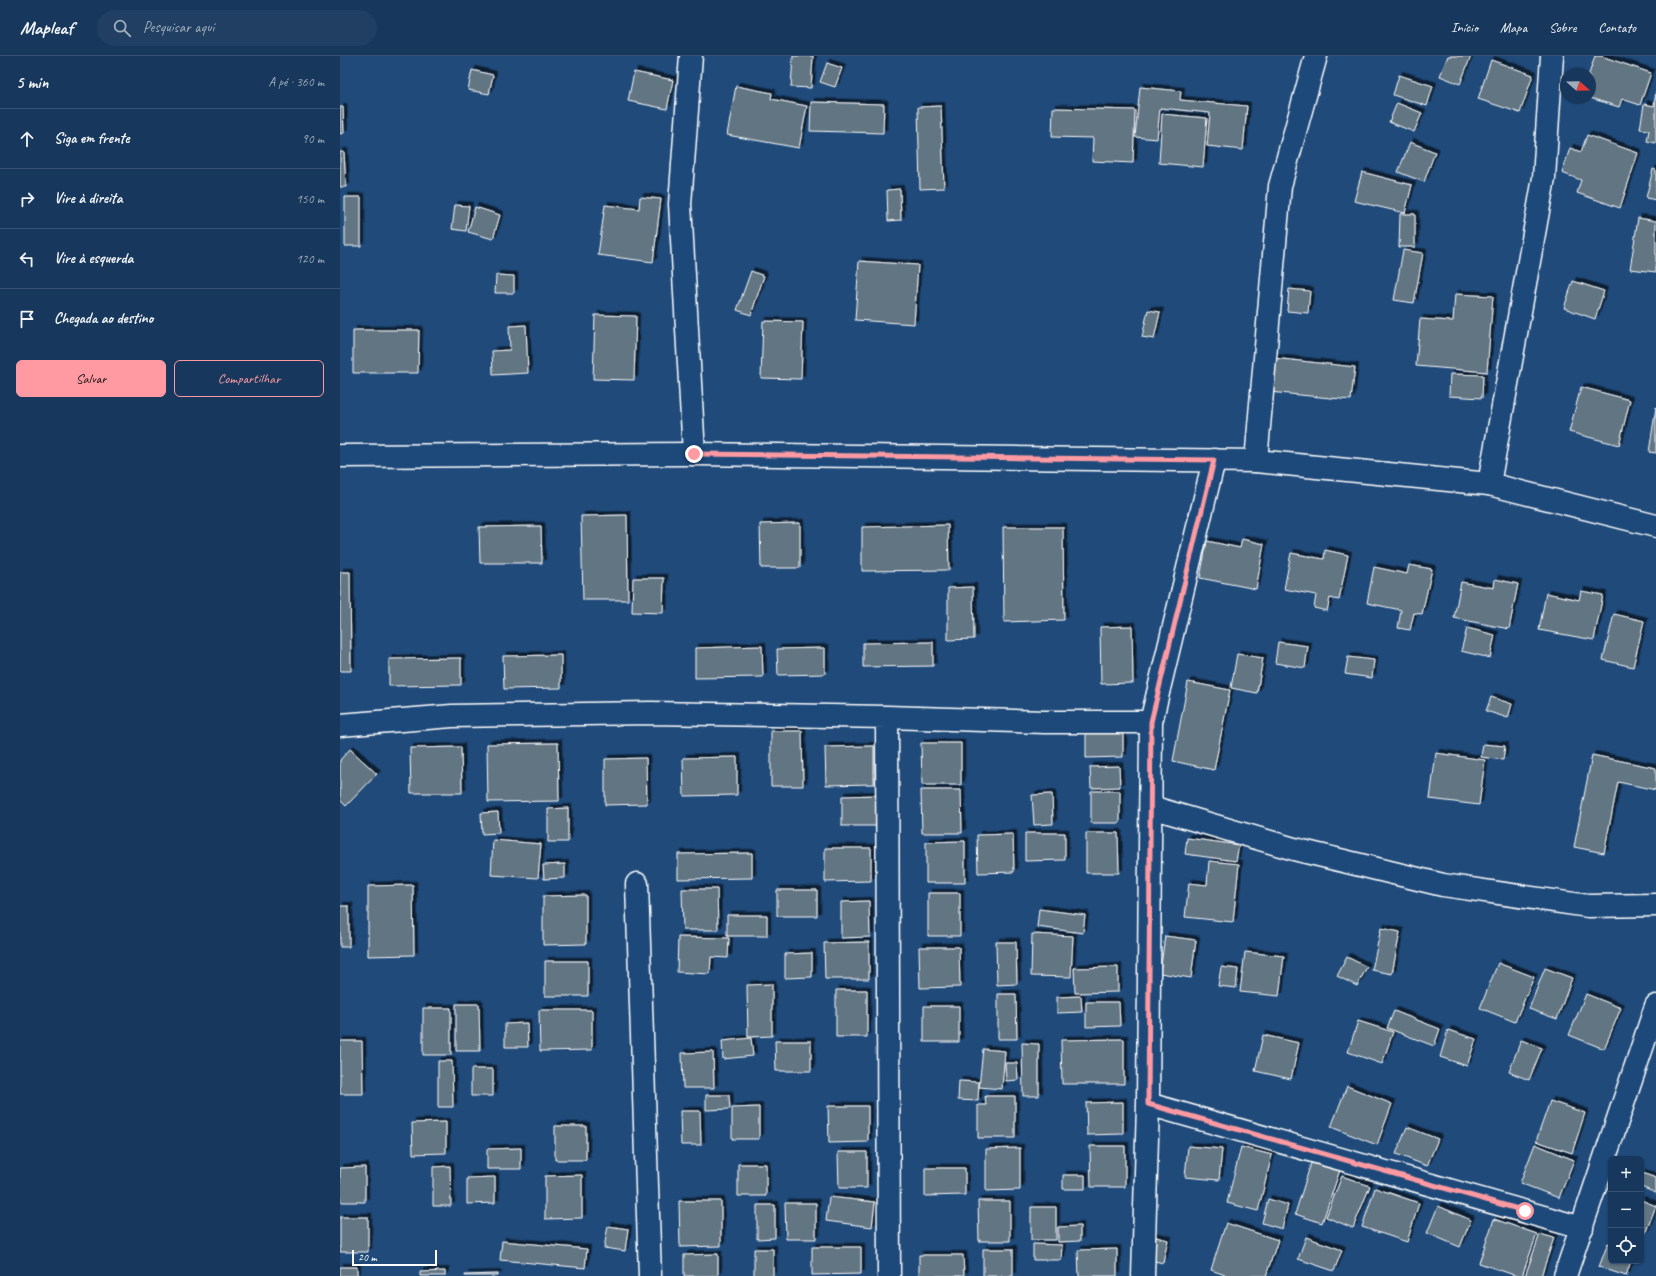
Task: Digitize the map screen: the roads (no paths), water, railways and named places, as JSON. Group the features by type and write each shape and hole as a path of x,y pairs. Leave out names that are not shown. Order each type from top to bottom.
{"street":[{"path":"691,56 680,204 694,454"},
{"path":"1256,461 1280,186 1316,56"},
{"path":"1489,484 1544,178 1552,56"},
{"path":"340,456 694,454 1256,461 1489,484 1656,526"},
{"path":"1144,1276 1148,1104 1151,722 1214,460"},
{"path":"340,725 452,716 651,713 887,717 1045,722 1151,722"},
{"path":"887,717 888,1276"},
{"path":"1151,807 1294,849 1443,885 1588,906 1656,905"},
{"path":"637,884 650,1276"},
{"path":"1565,1276 1656,1006"},
{"path":"1148,1104 1582,1228"}]}
